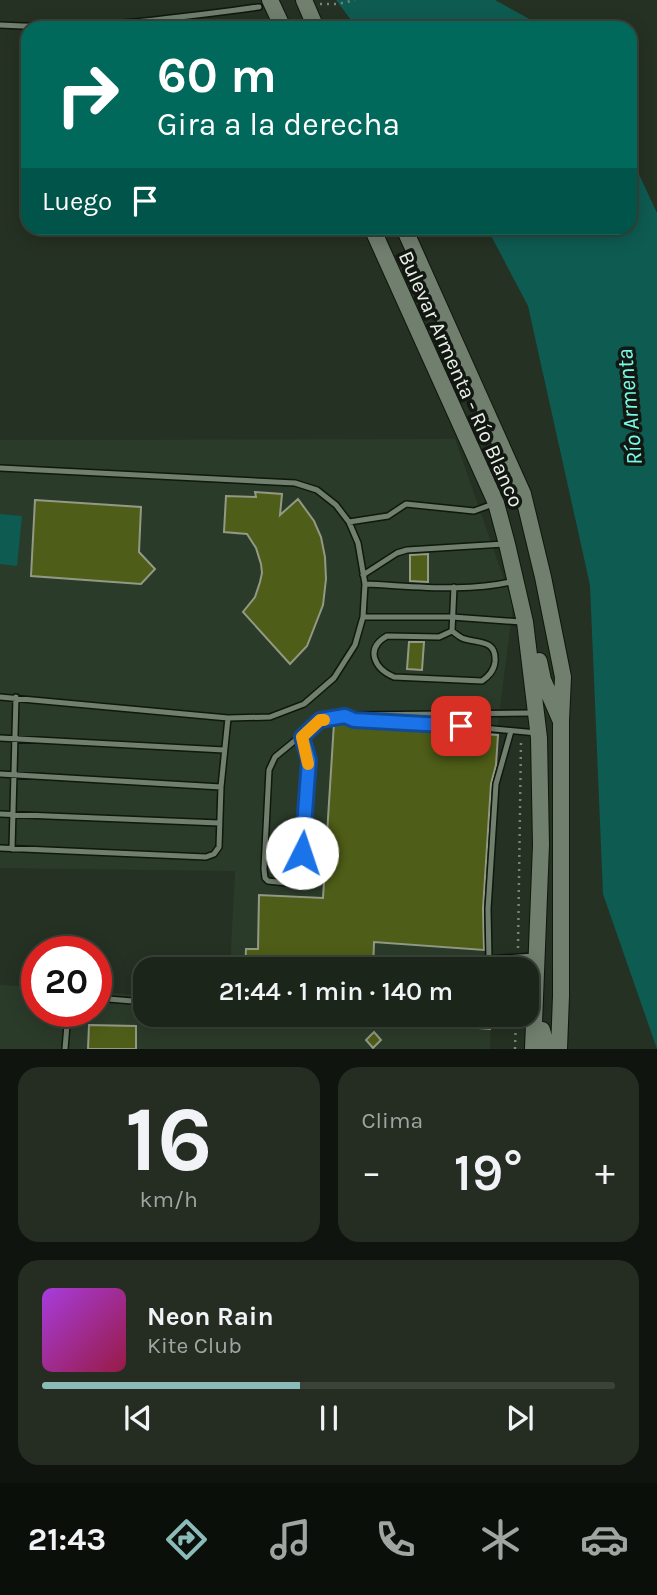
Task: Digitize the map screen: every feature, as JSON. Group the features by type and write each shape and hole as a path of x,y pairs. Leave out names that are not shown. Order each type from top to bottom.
{"main road":[{"path":"288,0 292,3 305,2 313,21"},
{"path":"264,3 278,21"},
{"name":"Bulevar Armenta - Río Blanco","path":"375,235 496,503 525,622 538,733 541,845 533,1049"},
{"name":"Bulevar Armenta - Río Blanco","path":"407,235 523,494 563,677 559,1049"},
{"path":"512,563 520,571 543,680 561,721"},
{"path":"534,1028 542,1031 547,1049"}],"lane":[{"path":"145,21 264,3"},
{"path":"0,25 21,26"},
{"path":"0,468 295,484 317,490 336,505 349,522 358,543 365,584 363,617 355,645 334,678 304,704 270,716 228,718 0,697"},
{"path":"349,522 388,516 406,504 474,511 496,503"},
{"path":"363,575 397,553 407,550 508,544"},
{"path":"365,584 493,587 516,581"},
{"path":"452,631 454,587"},
{"path":"363,617 452,617 525,622"},
{"path":"452,631 463,639 488,644 493,649 495,665 491,674 482,681 394,677 384,673 377,665 375,647 387,636 439,637 452,631"},
{"path":"12,849 16,697"},
{"path":"302,737 309,760 302,853 296,878 292,882 268,881 264,869 269,770 275,757 320,720 345,716 535,713"},
{"path":"345,716 354,720 538,733"},
{"path":"0,848 206,857 214,854 219,847 223,750 228,718"},
{"path":"489,957 488,909 496,784 511,731"},
{"path":"0,738 223,750"},
{"path":"0,774 221,787"},
{"path":"0,814 219,823"},
{"path":"528,957 537,956"},
{"path":"112,999 133,1001"},
{"path":"65,1049 67,1027"}],"path":[{"path":"338,4 355,0"},
{"path":"518,957 521,732"},
{"path":"515,1049 516,1027"}],"shaded area":[{"path":"455,439 513,605 499,715 485,957 231,957 235,871 0,868 0,440"},
{"path":"0,985 21,986 21,1027 112,1027 112,993 133,995 133,1027 491,1027 490,1049 0,1049"}],"water":[{"path":"336,0 495,0 533,21 352,21"},
{"name":"Río Armenta","path":"637,170 657,213 657,1049 603,894 590,585 528,306 491,235 637,235"},
{"path":"0,514 22,516 17,566 0,564"}],"building":[{"path":"255,492 282,494 280,515 298,499 314,521 321,537 326,579 323,605 307,646 290,664 243,612 255,597 262,573 256,548 247,534 224,532 226,496 256,497"},
{"path":"35,500 141,507 139,552 155,569 141,584 31,576"},
{"path":"428,554 428,582 410,581 410,555"},
{"path":"409,642 424,642 422,670 407,669"},
{"path":"334,723 498,735 496,765 491,784 483,909 484,950 374,942 373,957 246,957 246,949 258,949 259,895 323,898"},
{"path":"89,1027 136,1027 136,1049 88,1049"},
{"path":"374,1032 381,1040 373,1048 366,1040"}],"slow traffic":[{"path":"308,764 302,737 320,720 324,720"}],"route":[{"path":"302,853 309,760 302,737 320,720 345,716 354,720 461,726"}]}
